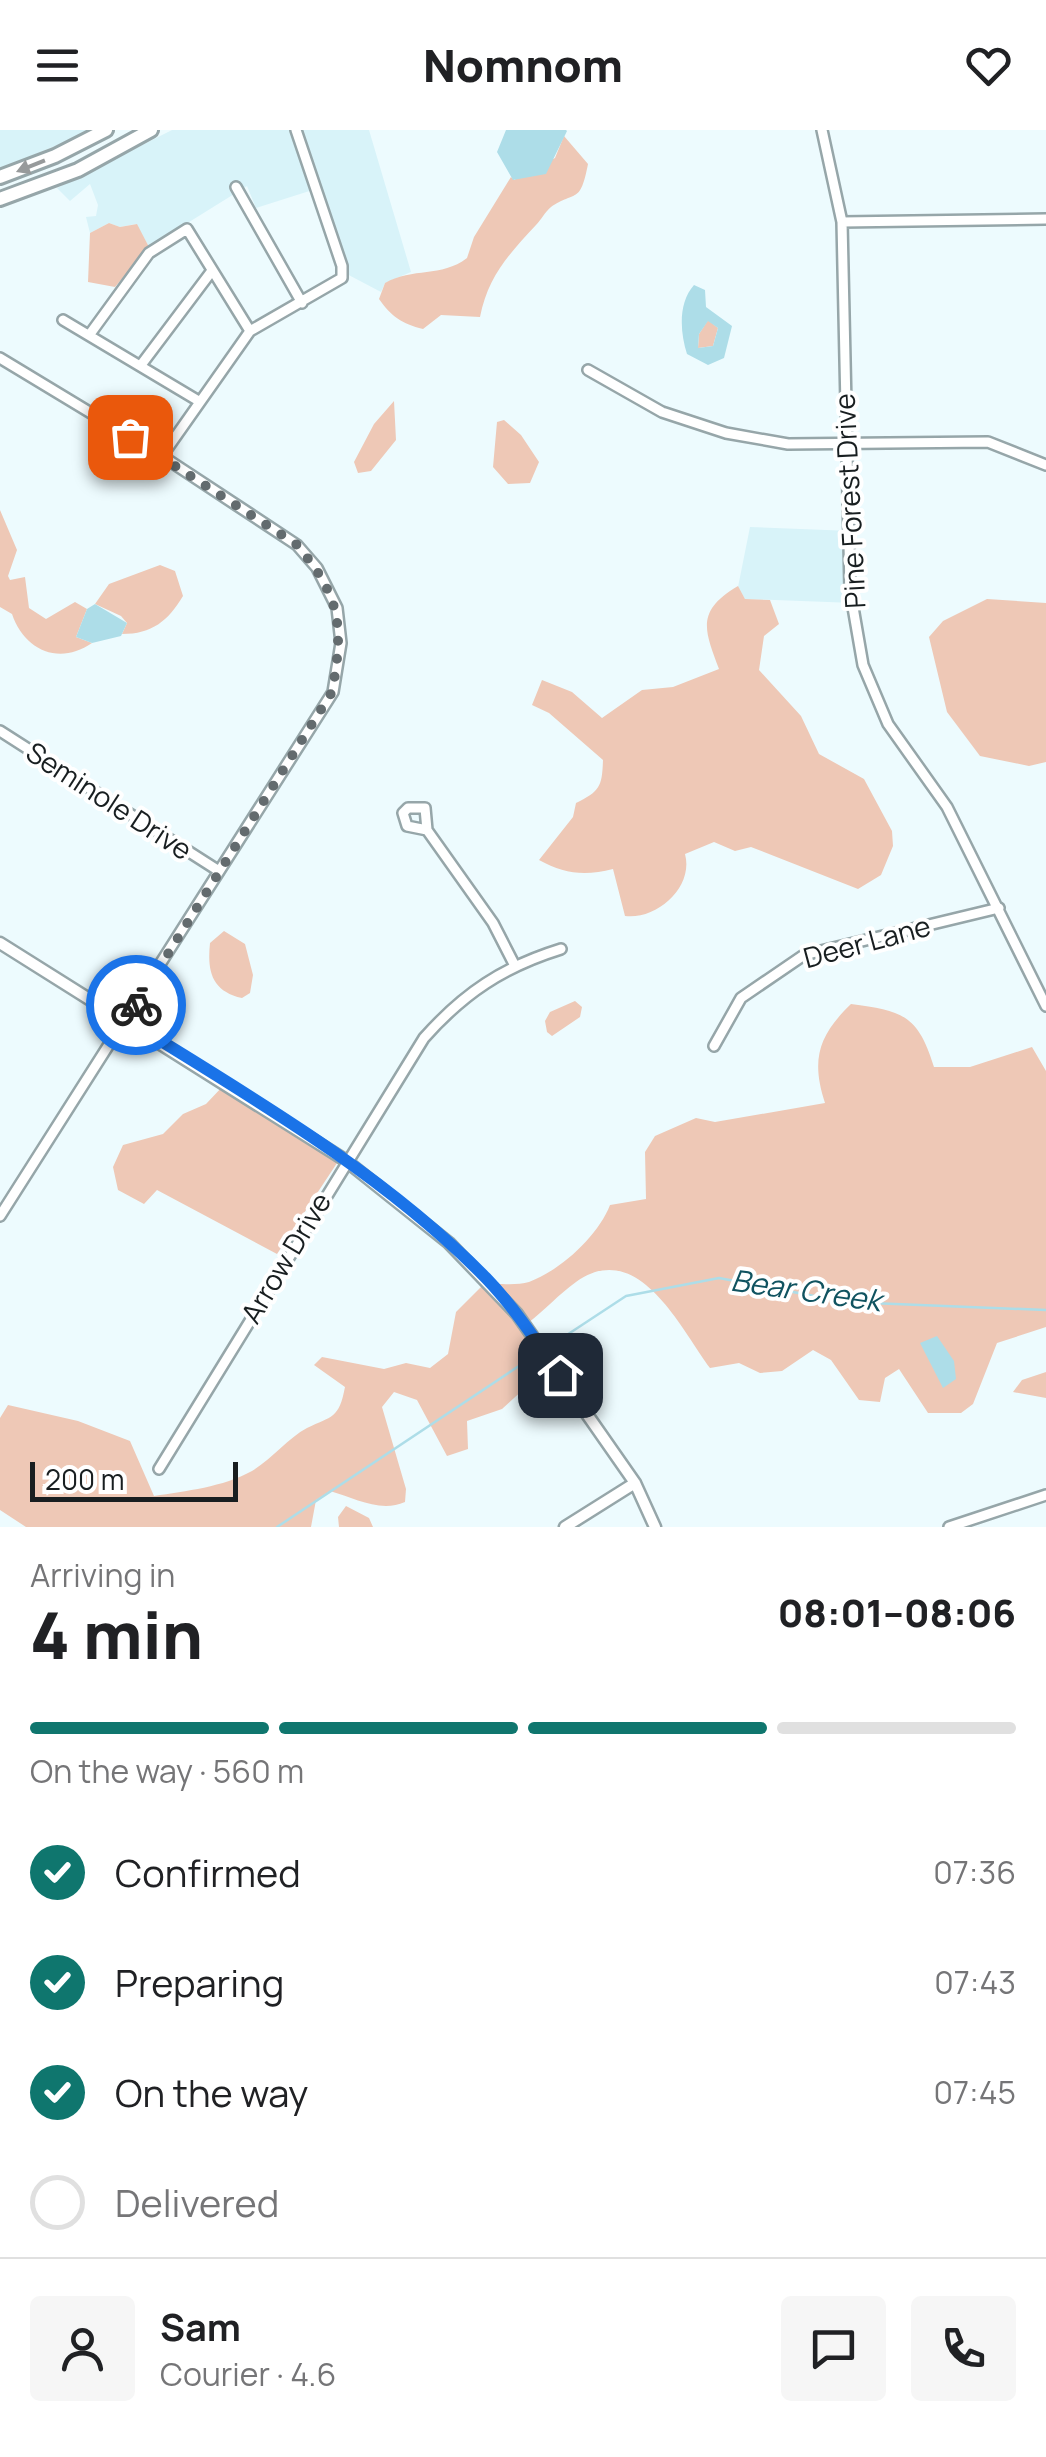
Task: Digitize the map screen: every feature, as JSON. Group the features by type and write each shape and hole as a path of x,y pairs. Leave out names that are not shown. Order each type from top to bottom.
{"main road":[{"path":"0,177 62,153 106,130"},
{"path":"0,199 68,174 151,130"},
{"path":"62,153 68,174"}],"street":[{"path":"162,456 197,400 250,331 342,278 342,266 296,130"},
{"name":"Pine Forest Drive","path":"822,130 842,222 850,590 864,665 888,724 948,807 1046,1006"},
{"path":"236,187 302,303"},
{"path":"842,222 1046,219"},
{"path":"90,334 149,253 187,229 250,331"},
{"path":"141,366 211,272"},
{"path":"62,320 197,400"},
{"path":"0,358 162,456 296,544 317,568 337,608 341,643 332,692 0,1216"},
{"path":"588,370 622,392 694,424 788,444 988,442 1046,465"},
{"name":"Seminole Drive","path":"0,731 218,871"},
{"path":"426,830 493,923 514,964"},
{"name":"Deer Lane","path":"714,1046 741,998 804,955 999,908"},
{"path":"0,944 345,1160 487,1279 517,1314 635,1483 655,1527"},
{"name":"Arrow Drive","path":"158,1470 345,1160 424,1038 457,1000 514,964 561,948"},
{"path":"565,1527 635,1483"},
{"path":"949,1527 1046,1495"}],"shaded area":[{"path":"0,130 93,130 0,169"},
{"path":"172,130 369,130 411,272 385,283 381,292 343,272 348,266 322,187 256,208 247,186 149,247 136,224 120,227 109,223 90,233 86,217 96,216 98,205 90,184 70,201 57,188"},
{"path":"564,136 588,164 582,186 576,194 549,209 508,257 488,290 480,317 441,315 423,329 403,322 388,310 379,299 385,283 447,268 467,258 474,237 511,177 514,180 555,158"},
{"path":"109,223 120,227 137,224 149,247 115,287 88,282 90,233"},
{"path":"708,320 718,328 713,346 698,348 699,334"},
{"path":"394,401 396,440 371,471 358,473 354,462 374,424"},
{"path":"504,420 521,435 539,462 530,483 508,484 493,467 497,422"},
{"path":"0,510 17,550 8,576 10,580 25,577 29,608 46,619 75,602 87,609 76,637 92,643 67,653 44,651 25,637 12,614 0,607"},
{"path":"750,527 852,531 854,603 745,599 738,587"},
{"path":"160,565 175,571 183,596 158,624 142,632 122,634 127,623 121,616 95,604 109,584"},
{"path":"738,586 745,599 770,600 779,624 764,636 759,670 801,716 819,754 864,779 892,831 893,846 881,875 858,889 751,847 735,851 714,842 685,854 684,878 670,899 649,913 625,916 613,869 575,872 539,860 573,817 576,803 598,787 603,760 549,713 532,705 542,680 572,692 602,718 642,690 673,687 719,669 707,622 715,604"},
{"path":"987,599 1046,603 1046,762 1029,766 980,756 947,712 929,637 943,621"},
{"path":"224,931 245,944 253,975 250,993 242,998 224,991 211,971 210,943"},
{"path":"575,1001 582,1007 580,1017 552,1036 545,1021 550,1012"},
{"path":"851,1004 884,1009 906,1019 922,1036 934,1067 970,1067 1032,1047 1046,1071 1046,1327 997,1343 973,1404 961,1413 928,1413 899,1369 885,1378 880,1402 859,1400 831,1360 813,1350 782,1371 760,1373 739,1363 710,1368 655,1294 638,1279 619,1271 598,1271 576,1282 528,1323 496,1284 525,1283 541,1277 588,1240 610,1205 646,1199 645,1152 655,1136 696,1118 715,1122 825,1103 819,1074 820,1049 831,1027"},
{"path":"224,1085 339,1160 277,1254 157,1190 144,1204 118,1190 113,1167 123,1145 163,1134 183,1114 206,1104"},
{"path":"483,1285 514,1316 548,1367 502,1409 467,1421 468,1449 447,1456 417,1400 394,1392 382,1407 406,1489 405,1502 377,1505 330,1491 316,1500 311,1527 26,1527 0,1510 0,1418 8,1405 78,1421 130,1441 154,1496 217,1485 252,1471 300,1432 337,1411 345,1387 314,1365 322,1357 384,1369 406,1363 430,1368 448,1354 456,1312"},
{"path":"1046,1372 1046,1398 1013,1392 1022,1380"},
{"path":"346,1506 369,1518 373,1527 339,1527 338,1517"}],"water":[{"path":"506,130 567,131 546,174 513,180 497,152"},
{"path":"694,285 705,290 706,307 732,326 724,358 708,365 687,354 682,318","holes":["708,321 718,328 713,346 698,348 699,334"]},
{"path":"95,604 127,623 121,636 92,643 76,637 87,609"},
{"path":"937,1336 954,1361 956,1379 943,1388 920,1343"}],"waterway":[{"name":"Bear Creek","path":"547,1348 626,1296 719,1278 846,1302 1046,1310"},
{"name":"Bear Creek","path":"277,1527 540,1352"}],"way so far":[{"path":"130,437 296,544 317,568 337,608 341,643 332,692 136,1005"}],"route":[{"path":"136,1005 127,1020 345,1160 449,1244 517,1314 560,1375"}]}
